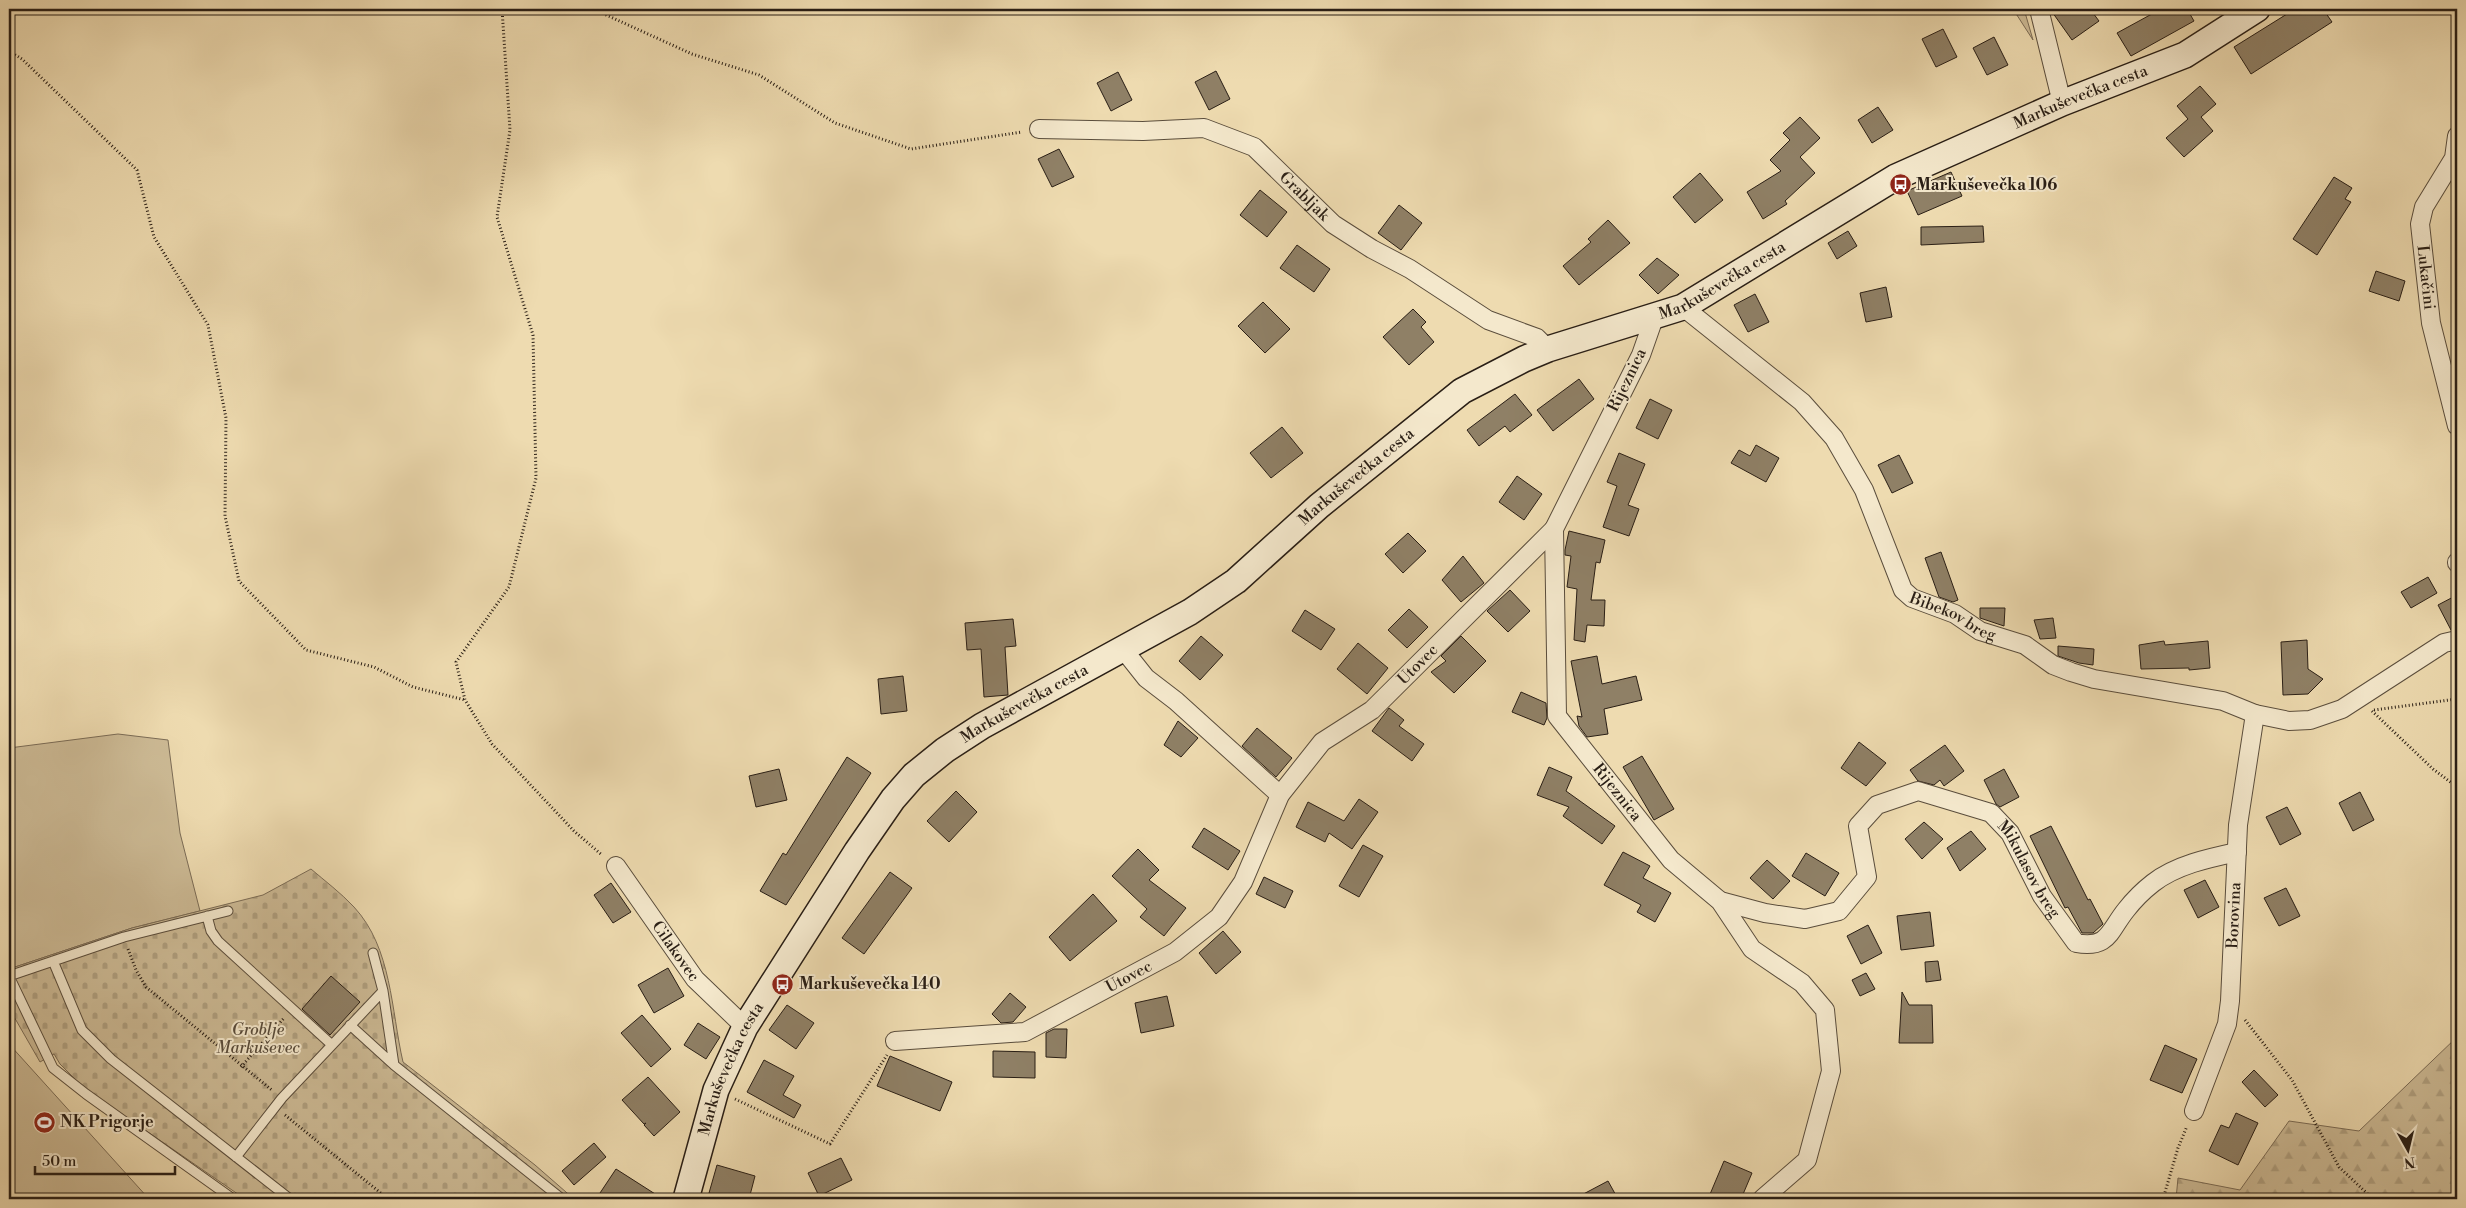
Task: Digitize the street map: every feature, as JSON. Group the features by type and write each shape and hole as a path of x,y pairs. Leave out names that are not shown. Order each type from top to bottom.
{"main road":[{"name":"Markuševečka cesta","path":"686,1199 716,1090 745,1027 857,851 893,799 914,775 945,750 982,726 1190,612 1236,581 1319,506 1462,391 1524,359 1548,349 1654,318 1683,307 1896,176 2062,103 2185,55 2257,9"}],"street":[{"path":"2039,9 2062,103"},
{"name":"Grabljak","path":"1038,129 1143,131 1204,128 1254,147 1333,224 1372,249 1410,269 1488,320 1537,338 1548,349"},
{"name":"Lukačini","path":"2457,136 2456,160 2424,207 2420,224 2431,323 2457,426"},
{"name":"Bibekov breg","path":"1683,307 1802,402 1834,438 1864,490 1879,526 1896,577 1903,590 1912,598 1954,614 1980,631 2025,645 2054,665 2094,679 2223,701 2255,714 2289,721 2310,720 2342,709 2444,643 2457,640"},
{"name":"Rijeznica","path":"1654,318 1641,355 1554,529 1557,716 1671,860 1720,901 1752,949 1802,984 1825,1010 1831,1071 1807,1160 1762,1199"},
{"name":"Utovec","path":"895,1041 1025,1032 1175,952 1219,917 1243,882 1280,795 1322,742 1372,710 1554,529"},
{"path":"1123,649 1146,678 1176,701 1280,795"},
{"name":"Borovina","path":"2194,1111 2227,1024 2230,1001 2238,825 2255,714"},
{"name":"Mikulasov breg","path":"1720,901 1765,913 1805,919 1839,911 1867,877 1858,826 1877,805 1918,791 1991,813 2010,833 2042,896 2076,943 2087,945 2101,942 2109,936 2126,910 2154,882 2208,858 2237,852"},
{"name":"Cilakovec","path":"616,866 695,979 745,1027"}],"lane":[{"path":"228,911 124,937 10,976 53,1068 86,1094 233,1199"},
{"path":"207,916 211,931 218,941 332,1045"},
{"path":"373,953 383,991 394,1065"},
{"path":"53,961 82,1030 91,1040 111,1060 290,1199"},
{"path":"236,1157 282,1098 383,991"},
{"path":"350,1025 394,1065 562,1199"}],"path":[{"path":"502,9 510,130 497,217 533,335 536,478 509,588 456,662 465,700 492,744 574,831 616,866"},
{"path":"593,9 692,54 759,75 834,123 911,149 1038,129"},
{"path":"9,51 22,59 137,170 154,237 208,325 226,418 225,516 239,581 306,650 374,667 412,686 465,700"},
{"path":"2364,712 2457,699"},
{"path":"2372,710 2434,769 2457,786"},
{"path":"124,937 136,970 146,987 241,1067 282,1098"},
{"path":"2230,1001 2292,1080 2339,1167 2373,1199"},
{"path":"241,1067 293,1008"},
{"path":"716,1090 830,1144 895,1041"},
{"path":"275,1106 388,1199"},
{"path":"2163,1199 2178,1148 2194,1111"}],"green space":[{"path":"2013,9 2024,9 2033,40"},
{"path":"118,734 168,740 180,833 200,911 132,928 9,969 9,748"},
{"name":"Groblje Markuševec","path":"311,869 354,907 367,923 376,941 388,980 403,1062 535,1165 574,1199 245,1199 84,1088 60,1064 54,1054 40,1062 9,1008 9,969 132,928 263,895"},
{"path":"2457,1037 2457,1199 2176,1199 2178,1178 2240,1190 2289,1121 2359,1131"},
{"name":"NK Prigorje","path":"9,1044 149,1199 9,1199"}],"building":[{"path":"2050,9 2090,9 2099,21 2072,40"},
{"path":"2161,9 2187,9 2194,21 2131,56 2117,33"},
{"path":"2295,9 2323,9 2332,22 2251,74 2234,47"},
{"path":"1943,29 1957,57 1936,67 1922,39"},
{"path":"1994,37 2008,65 1987,75 1973,48"},
{"path":"1216,71 1230,99 1209,110 1195,82"},
{"path":"1118,72 1132,100 1111,111 1097,83"},
{"path":"2200,86 2216,104 2201,117 2213,131 2184,157 2166,138 2188,119 2177,106"},
{"path":"1878,107 1893,130 1872,143 1858,120"},
{"path":"1800,117 1820,138 1800,157 1815,173 1785,201 1787,204 1763,219 1747,192 1781,171 1770,160 1790,140 1783,133"},
{"path":"1059,149 1074,177 1052,187 1038,159"},
{"path":"1951,172 1962,196 1918,215 1907,191"},
{"path":"1700,173 1723,200 1695,223 1673,197"},
{"path":"2334,177 2352,188 2345,199 2351,202 2317,255 2293,239"},
{"path":"1260,190 1287,212 1267,237 1240,215"},
{"path":"1399,205 1422,223 1401,250 1378,233"},
{"path":"1608,220 1630,243 1579,285 1563,266 1591,242 1588,239"},
{"path":"1983,226 1984,242 1921,245 1921,227"},
{"path":"1848,231 1857,246 1837,259 1828,243"},
{"path":"1297,245 1330,269 1314,292 1280,268"},
{"path":"1657,258 1679,275 1658,294 1639,275"},
{"path":"2376,271 2405,281 2399,301 2369,291"},
{"path":"1886,287 1892,317 1866,322 1860,293"},
{"path":"1755,294 1769,322 1748,332 1734,305"},
{"path":"1263,302 1290,329 1265,353 1238,326"},
{"path":"1413,309 1426,322 1421,327 1434,342 1409,365 1383,337"},
{"path":"1579,379 1594,399 1553,431 1537,410"},
{"path":"1515,394 1532,415 1510,432 1505,426 1479,446 1467,430"},
{"path":"1650,399 1672,410 1658,439 1636,428"},
{"path":"1282,427 1303,453 1271,478 1250,453"},
{"path":"1756,445 1779,458 1766,482 1731,463 1739,450 1750,456"},
{"path":"1619,453 1645,464 1628,505 1639,509 1629,536 1603,527 1617,486 1607,482"},
{"path":"1899,455 1913,483 1892,493 1878,465"},
{"path":"1517,476 1542,494 1524,520 1499,502"},
{"path":"1569,531 1605,540 1600,563 1596,562 1591,600 1605,600 1604,626 1587,625 1585,642 1574,640 1577,589 1567,587 1571,556 1565,555 1565,550"},
{"path":"1408,533 1426,551 1403,573 1385,554"},
{"path":"1941,552 1958,600 1953,602 1939,597 1925,558"},
{"path":"1463,556 1484,583 1461,602 1442,580"},
{"path":"2428,577 2437,593 2411,608 2401,592"},
{"path":"1510,590 1530,611 1508,632 1487,611"},
{"path":"2457,595 2457,630 2451,630 2438,605"},
{"path":"1980,608 2005,608 2004,626 1980,618"},
{"path":"1409,609 1428,627 1407,648 1388,630"},
{"path":"1305,610 1335,629 1321,650 1292,631"},
{"path":"2053,618 2056,638 2040,639 2034,620"},
{"path":"1013,619 1016,646 1005,647 1008,695 984,697 981,649 967,650 965,623"},
{"path":"1201,636 1223,655 1200,680 1179,661"},
{"path":"1461,636 1486,661 1454,693 1431,672 1446,661 1441,656"},
{"path":"2307,640 2308,669 2323,679 2308,694 2283,695 2281,642"},
{"path":"2164,641 2165,645 2208,641 2210,668 2189,670 2189,668 2141,669 2139,645"},
{"path":"1358,643 1388,668 1367,694 1337,669"},
{"path":"2058,646 2094,649 2093,665 2079,663 2058,656"},
{"path":"1597,656 1602,684 1636,676 1642,700 1604,709 1608,734 1587,737 1579,726 1577,716 1582,717 1571,661"},
{"path":"903,676 907,711 881,714 878,679"},
{"path":"1521,692 1546,703 1547,718 1544,725 1512,712"},
{"path":"1389,708 1404,720 1399,726 1424,744 1412,761 1372,731"},
{"path":"1178,721 1198,738 1181,757 1164,745"},
{"path":"1257,728 1292,758 1276,777 1242,746"},
{"path":"1859,742 1886,763 1866,786 1841,768"},
{"path":"1945,745 1964,771 1944,786 1940,780 1934,785 1918,781 1910,770"},
{"path":"1642,756 1674,809 1654,820 1623,767"},
{"path":"847,757 871,773 786,905 760,891 783,853 786,855"},
{"path":"1549,767 1572,777 1566,791 1615,826 1602,844 1563,816 1569,807 1537,795"},
{"path":"779,769 787,800 756,807 749,776"},
{"path":"2004,769 2019,797 2000,807 1996,804 1984,780"},
{"path":"956,791 977,812 949,842 927,821"},
{"path":"2360,792 2374,820 2353,831 2339,803"},
{"path":"1359,799 1378,812 1352,849 1329,833 1325,842 1296,827 1308,802 1344,821"},
{"path":"2287,807 2301,834 2280,845 2266,817"},
{"path":"1924,822 1943,839 1922,859 1905,839"},
{"path":"2051,826 2088,900 2090,899 2103,924 2093,933 2082,933 2068,907 2065,908 2030,836"},
{"path":"1204,828 1240,851 1228,870 1192,847"},
{"path":"1971,831 1986,849 1960,871 1947,848"},
{"path":"1363,845 1383,856 1359,897 1339,886"},
{"path":"1138,849 1159,870 1149,880 1186,908 1164,936 1140,917 1147,909 1112,876"},
{"path":"1623,852 1650,866 1643,878 1671,893 1655,922 1637,912 1641,905 1604,885"},
{"path":"1806,853 1839,873 1825,896 1792,876"},
{"path":"1767,860 1790,881 1773,899 1750,878"},
{"path":"890,872 912,888 864,954 842,938"},
{"path":"1264,877 1293,891 1285,908 1256,894"},
{"path":"2205,880 2219,907 2198,918 2184,890"},
{"path":"611,883 631,912 613,923 594,895"},
{"path":"2286,888 2300,916 2279,926 2264,898"},
{"path":"1093,894 1117,921 1070,961 1049,937"},
{"path":"1930,912 1934,946 1901,950 1897,916"},
{"path":"1868,925 1882,953 1861,964 1847,936"},
{"path":"1223,931 1241,952 1216,974 1199,953"},
{"path":"1938,961 1941,980 1926,982 1925,962"},
{"path":"668,968 684,996 654,1013 638,985"},
{"path":"1866,973 1875,989 1860,996 1852,980"},
{"path":"331,976 360,1002 330,1035 302,1009"},
{"path":"1902,992 1909,1005 1932,1005 1933,1043 1899,1043"},
{"path":"1010,993 1026,1007 1013,1022 1001,1023 992,1014"},
{"path":"1167,996 1174,1026 1141,1033 1135,1003"},
{"path":"787,1005 814,1023 796,1049 769,1030"},
{"path":"642,1015 671,1049 651,1067 621,1033"},
{"path":"698,1023 720,1037 706,1059 684,1045"},
{"path":"1054,1029 1067,1029 1066,1058 1046,1057 1046,1033"},
{"path":"2165,1045 2197,1059 2182,1093 2150,1080"},
{"path":"993,1051 1035,1052 1035,1078 993,1077"},
{"path":"890,1056 952,1082 940,1111 877,1086"},
{"path":"764,1060 794,1076 783,1095 801,1105 794,1118 747,1092"},
{"path":"2254,1070 2278,1095 2265,1107 2242,1082"},
{"path":"648,1077 680,1112 654,1136 644,1125 646,1123 644,1124 622,1100"},
{"path":"2236,1113 2258,1123 2238,1165 2209,1151 2221,1125 2229,1128"},
{"path":"594,1143 606,1157 574,1185 562,1171"},
{"path":"841,1158 852,1180 819,1196 808,1173"},
{"path":"1724,1161 1752,1173 1741,1199 1708,1199"},
{"path":"717,1165 755,1176 749,1199 731,1199 709,1193"},
{"path":"616,1169 663,1199 596,1199"},
{"path":"1608,1181 1618,1199 1574,1199"}],"place":[{"name":"Markuševečka 106","path":"1900,185"},
{"name":"Markuševečka 140","path":"783,984"},
{"name":"NK Prigorje","path":"44,1122"}]}
